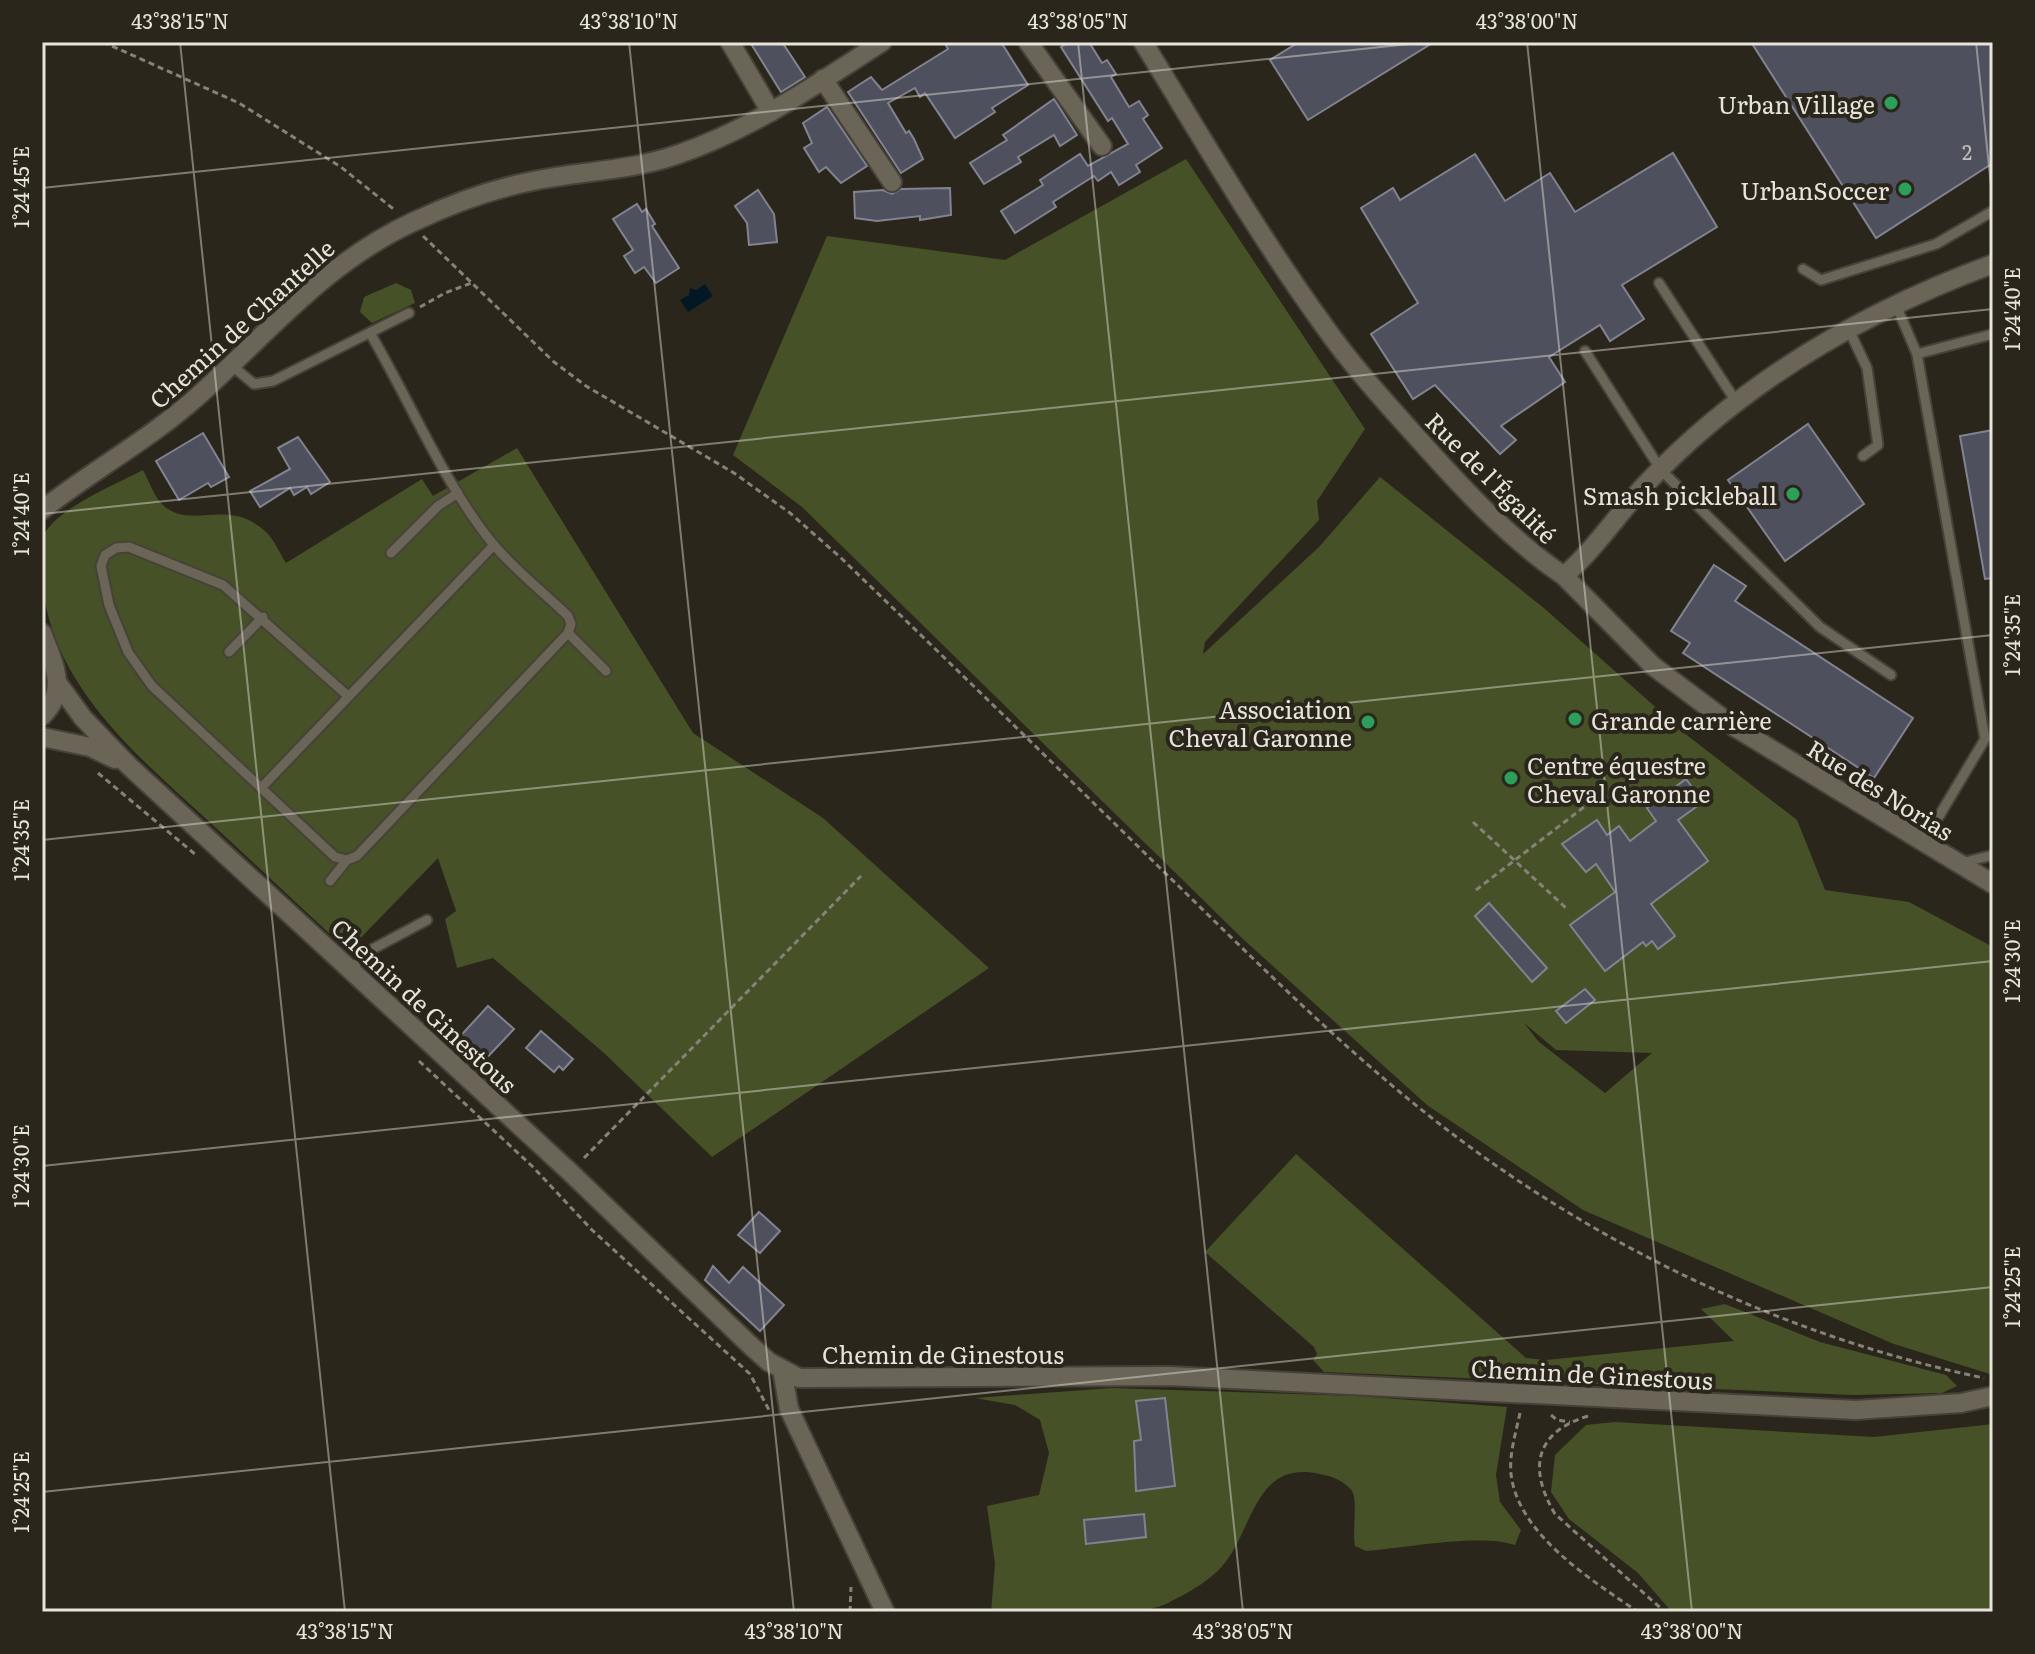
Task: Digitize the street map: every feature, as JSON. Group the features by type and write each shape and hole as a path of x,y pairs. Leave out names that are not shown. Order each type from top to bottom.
{"street":[{"path":"730,42 771,112"},
{"name":"Chemin de Chantelle","path":"42,510 159,428 322,278 358,252 409,223 465,200 532,181 624,168 675,156 735,132 882,42"},
{"path":"1028,42 1102,146"},
{"name":"Rue de l'Égalité","path":"1143,42 1257,227 1323,324 1372,387 1458,483 1526,550 1564,576 1593,551 1661,470 1774,374 1895,303 1993,264"},
{"path":"823,79 892,182"},
{"name":"Rue des Norias","path":"1564,576 1653,666 1733,726 1993,884"},
{"name":"Chemin de Ginestous","path":"42,633 59,685 83,718 129,766 570,1172 750,1345 799,1378 1169,1376 1856,1410 1948,1404 1993,1396"},
{"path":"42,716 53,705 59,685"},
{"name":"Chemin de Ginestous","path":"42,737 90,747 129,766"},
{"path":"782,1369 789,1409 885,1612"}],"lane":[{"path":"1803,269 1821,280 1936,244 1993,211"},
{"path":"1659,283 1737,403"},
{"path":"1895,303 1917,354 1985,739 1923,843"},
{"path":"231,365 254,384 273,381 409,313"},
{"path":"1848,328 1867,368 1878,445 1863,456"},
{"path":"330,881 568,633 571,624 568,616 494,545 458,493 370,333"},
{"path":"1917,354 1993,334"},
{"path":"1585,351 1661,470 1820,627 1891,675"},
{"path":"391,553 438,506 458,493"},
{"path":"261,788 494,545"},
{"path":"347,860 335,857 152,686 128,652 109,605 101,566 105,555 116,548 142,551 223,585 263,617 348,696"},
{"path":"229,652 263,617"},
{"path":"568,633 606,671"},
{"path":"1957,864 1993,855"},
{"path":"351,969 367,952 427,920"}],"path":[{"path":"103,42 239,103 341,167 401,217"},
{"path":"418,231 554,362 586,386 734,473 790,513 840,557 1263,967 1404,1095 1469,1146 1593,1227 1697,1281 1840,1339 1901,1359 1993,1380"},
{"path":"409,313 445,293 474,282"},
{"path":"96,772 196,856"},
{"path":"1476,890 1515,857 1584,807"},
{"path":"1473,822 1476,828 1515,857 1566,908"},
{"path":"570,1172 861,876"},
{"path":"414,1057 533,1167 592,1230 750,1374 774,1421"},
{"path":"1520,1411 1511,1473 1517,1497 1529,1519 1571,1566 1638,1612"},
{"path":"1597,1414 1570,1422 1551,1438 1540,1457 1537,1476 1555,1514 1665,1612"},
{"path":"848,1577 850,1612"}],"green space":[{"path":"1186,159 1365,429 1317,501 1319,520 1205,642 1203,654 1319,547 1380,477 1545,609 1688,736 1797,820 1825,890 1909,902 1993,947 1993,1375 1894,1344 1583,1210 1427,1105 1244,940 802,507 733,455 827,236 1005,260","holes":["1524,1023 1556,1050 1652,1053 1605,1093 1539,1042"]},
{"path":"396,283 411,290 415,303 372,323 360,312 364,297"},
{"path":"517,448 693,733 823,818 989,968 712,1157 604,1053 493,958 457,968 445,919 456,911 438,858 348,951 127,744 77,680 58,645 46,608 41,548 49,527 87,498 143,470 155,495 165,507 188,515 238,516 251,521 268,534 286,563 422,479 433,496"},
{"path":"1296,1154 1526,1358 1546,1360 1734,1341 1701,1309 1725,1304 1820,1342 1946,1375 1957,1386 1942,1393 1854,1395 1324,1372 1313,1360 1317,1354 1314,1347 1205,1252"},
{"path":"1112,1388 1357,1396 1507,1407 1496,1475 1500,1502 1521,1530 1515,1545 1483,1540 1366,1551 1355,1546 1355,1502 1349,1487 1329,1476 1299,1472 1283,1476 1270,1485 1227,1560 1215,1573 1168,1603 1151,1609 1106,1614 991,1612 995,1564 987,1506 1039,1495 1049,1453 1040,1420 1015,1405 975,1398"},
{"path":"1615,1422 1874,1437 1993,1424 1993,1612 1672,1612 1638,1573 1569,1519 1551,1492 1555,1455 1586,1425"}],"water":[{"path":"705,284 713,296 688,312 680,300 689,295 690,288 696,290"}],"building":[{"path":"750,42 782,42 805,77 781,92"},
{"path":"944,42 1001,42 1028,85 992,108 995,112 955,138 925,93 920,97 915,88 888,103 906,133 909,131 914,139 923,159 901,173 848,92 871,77 882,90 948,49"},
{"path":"1069,42 1089,42 1102,63 1107,60 1116,74 1111,77 1129,107 1139,101 1148,115 1143,119 1162,148 1136,165 1140,172 1119,185 1111,172 1098,181 1094,176 1053,202 1056,207 1015,233 1001,211 1043,185 1040,180 1080,154 1088,166 1128,144 1112,118 1108,121 1061,47"},
{"path":"1299,42 1434,42 1308,120 1270,60"},
{"name":"Urban Village","path":"1751,42 1993,42 1993,163 1876,238"},
{"path":"1054,99 1077,135 1060,146 1054,135 1018,157 1021,162 984,184 970,163 1007,140 1003,135"},
{"path":"827,107 867,166 841,183 826,167 819,172 804,148 812,143 803,123"},
{"path":"1673,153 1717,227 1622,285 1644,319 1610,341 1600,325 1549,357 1565,382 1501,426 1516,440 1500,454 1435,385 1413,399 1371,334 1418,303 1361,208 1393,188 1400,200 1475,154 1505,201 1550,173 1575,212"},
{"path":"950,188 951,215 920,220 920,216 877,221 855,218 854,192 883,190 892,194 901,189"},
{"path":"758,190 774,214 777,242 749,245 747,223 735,206"},
{"path":"637,204 642,212 646,209 655,224 652,226 679,268 656,283 644,267 635,273 624,256 633,250 613,219"},
{"path":"1808,424 1864,504 1785,561 1728,480"},
{"path":"1993,430 1993,578 1985,579 1960,436"},
{"path":"203,433 229,477 211,487 208,483 179,500 156,461"},
{"path":"298,437 330,482 311,494 307,487 294,495 290,488 260,507 250,491 290,469 278,448"},
{"path":"1714,565 1746,586 1735,601 1913,718 1874,778 1683,653 1690,643 1671,631"},
{"path":"1686,779 1703,802 1678,820 1708,861 1651,904 1675,936 1658,949 1652,941 1646,946 1643,942 1605,971 1570,925 1615,892 1596,864 1586,872 1562,844 1597,820 1607,835 1619,826 1630,841 1656,821 1647,808"},
{"path":"1489,903 1547,968 1532,982 1475,916"},
{"path":"1585,989 1595,1000 1566,1023 1556,1011"},
{"path":"488,1006 514,1029 479,1066 454,1043"},
{"path":"541,1031 573,1059 563,1070 559,1066 554,1072 526,1048"},
{"path":"759,1212 780,1231 760,1253 738,1235"},
{"path":"713,1266 729,1283 743,1267 784,1305 760,1331 705,1280"},
{"path":"1165,1398 1175,1486 1136,1491 1134,1441 1141,1440 1136,1401"},
{"path":"1144,1514 1146,1537 1086,1544 1084,1520"}],"place":[{"name":"Urban Village","path":"1891,103"},
{"name":"UrbanSoccer","path":"1905,189"},
{"name":"Smash pickleball","path":"1793,494"},
{"name":"Grande carrière","path":"1575,719"},
{"name":"Association Cheval Garonne","path":"1368,722"},
{"name":"Centre équestre Cheval Garonne","path":"1511,778"}]}
